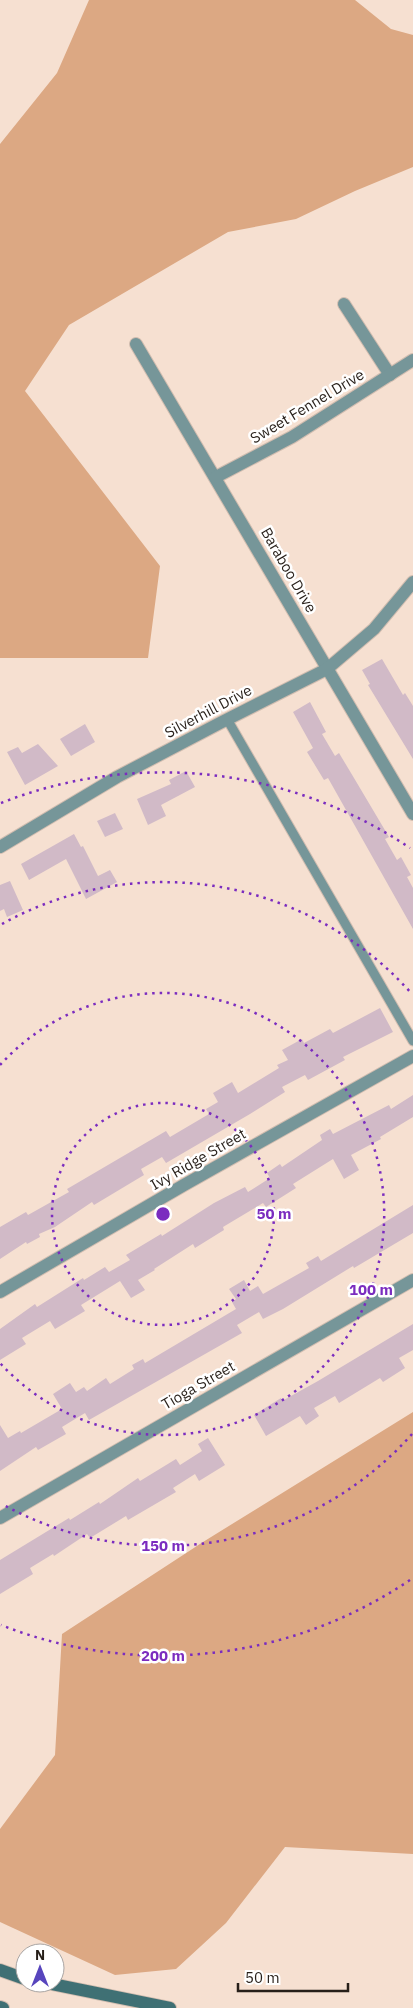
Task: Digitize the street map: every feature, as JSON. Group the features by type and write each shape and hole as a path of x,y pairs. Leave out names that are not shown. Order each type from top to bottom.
{"main road":[{"path":"0,1970 15,1975"},
{"path":"65,1987 170,2008"}],"street":[{"path":"344,304 390,374"},
{"name":"Baraboo Drive","path":"136,344 413,814"},
{"name":"Sweet Fennel Drive","path":"216,477 292,437 413,360"},
{"name":"Silverhill Drive","path":"0,847 118,778 227,719 327,669 374,629 410,591"},
{"name":"Ivy Ridge Street","path":"0,1292 413,1056"},
{"name":"Tioga Street","path":"0,1518 413,1280"}],"lane":[{"path":"227,719 413,1041"}],"shaded area":[{"path":"89,0 355,0 391,29 413,35 413,167 355,191 296,219 228,232 69,325 25,391 160,566 148,658 0,658 0,144 57,73"},
{"path":"413,1412 413,1854 285,1847 226,1923 176,1969 115,1975 65,1952 65,1943 46,1943 0,1922 0,1829 55,1755 62,1634 203,1542"}],"building":[{"path":"382,659 403,695 405,693 413,706 413,759 368,685 370,684 362,670"},
{"path":"310,702 326,732 322,734 335,756 339,753 389,837 385,839 397,860 401,857 411,875 407,877 413,888 413,929 328,778 324,780 307,752 313,748 293,712"},
{"path":"85,724 95,742 71,756 60,739"},
{"path":"38,744 58,766 25,785 7,752 18,747 22,753"},
{"path":"186,771 195,787 161,805 166,816 148,825 137,799 171,784 169,780"},
{"path":"115,813 123,829 105,837 97,821"},
{"path":"74,834 81,847 83,846 98,876 110,870 117,882 86,899 66,859 29,880 21,864"},
{"path":"10,881 23,910 7,917 4,909 0,911 0,885"},
{"path":"380,1008 393,1032 343,1057 345,1060 308,1080 305,1075 282,1087 285,1092 250,1114 166,1163 162,1157 141,1169 144,1175 94,1205 92,1202 55,1227 39,1234 40,1237 27,1244 26,1242 0,1259 0,1227 26,1212 28,1215 69,1192 67,1189 166,1131 170,1137 209,1114 206,1109 218,1102 213,1093 232,1082 238,1093 279,1068 277,1065 288,1060 282,1050 302,1039 304,1043 330,1029 333,1033"},
{"path":"413,1095 413,1117 380,1137 381,1139 351,1155 359,1170 344,1179 333,1159 293,1184 296,1188 266,1207 263,1203 223,1227 224,1230 195,1248 193,1244 138,1280 145,1290 131,1298 120,1281 81,1305 85,1311 55,1329 50,1321 22,1338 26,1344 0,1360 0,1329 35,1304 37,1307 83,1278 84,1280 105,1267 109,1272 130,1260 126,1255 161,1234 162,1236 214,1203 245,1187 248,1192 270,1178 267,1173 280,1164 282,1167 322,1140 320,1135 330,1129 333,1134 389,1105 391,1109"},
{"path":"413,1205 413,1233 354,1268 353,1266 283,1309 263,1319 259,1312 237,1325 242,1333 89,1420 85,1413 62,1427 66,1434 38,1450 36,1447 0,1471 0,1425 8,1438 20,1431 21,1433 62,1409 53,1394 70,1383 76,1392 84,1387 87,1391 106,1378 110,1384 134,1369 132,1365 143,1359 145,1363 236,1309 232,1302 236,1299 229,1289 244,1280 250,1291 258,1286 263,1294 309,1268 306,1263 318,1256 321,1261"},
{"path":"413,1324 413,1350 399,1358 405,1368 383,1382 380,1378 339,1403 335,1396 314,1408 319,1416 306,1425 300,1416 266,1436 254,1415 281,1398 282,1401 318,1381"},
{"path":"208,1438 225,1465 199,1481 195,1474 173,1488 176,1492 128,1520 126,1516 90,1538 87,1534 54,1556 53,1554 30,1568 33,1574 0,1594 0,1560 69,1518 70,1520 99,1502 100,1504 138,1478 140,1481 176,1459 180,1465 202,1451 198,1444"}]}
